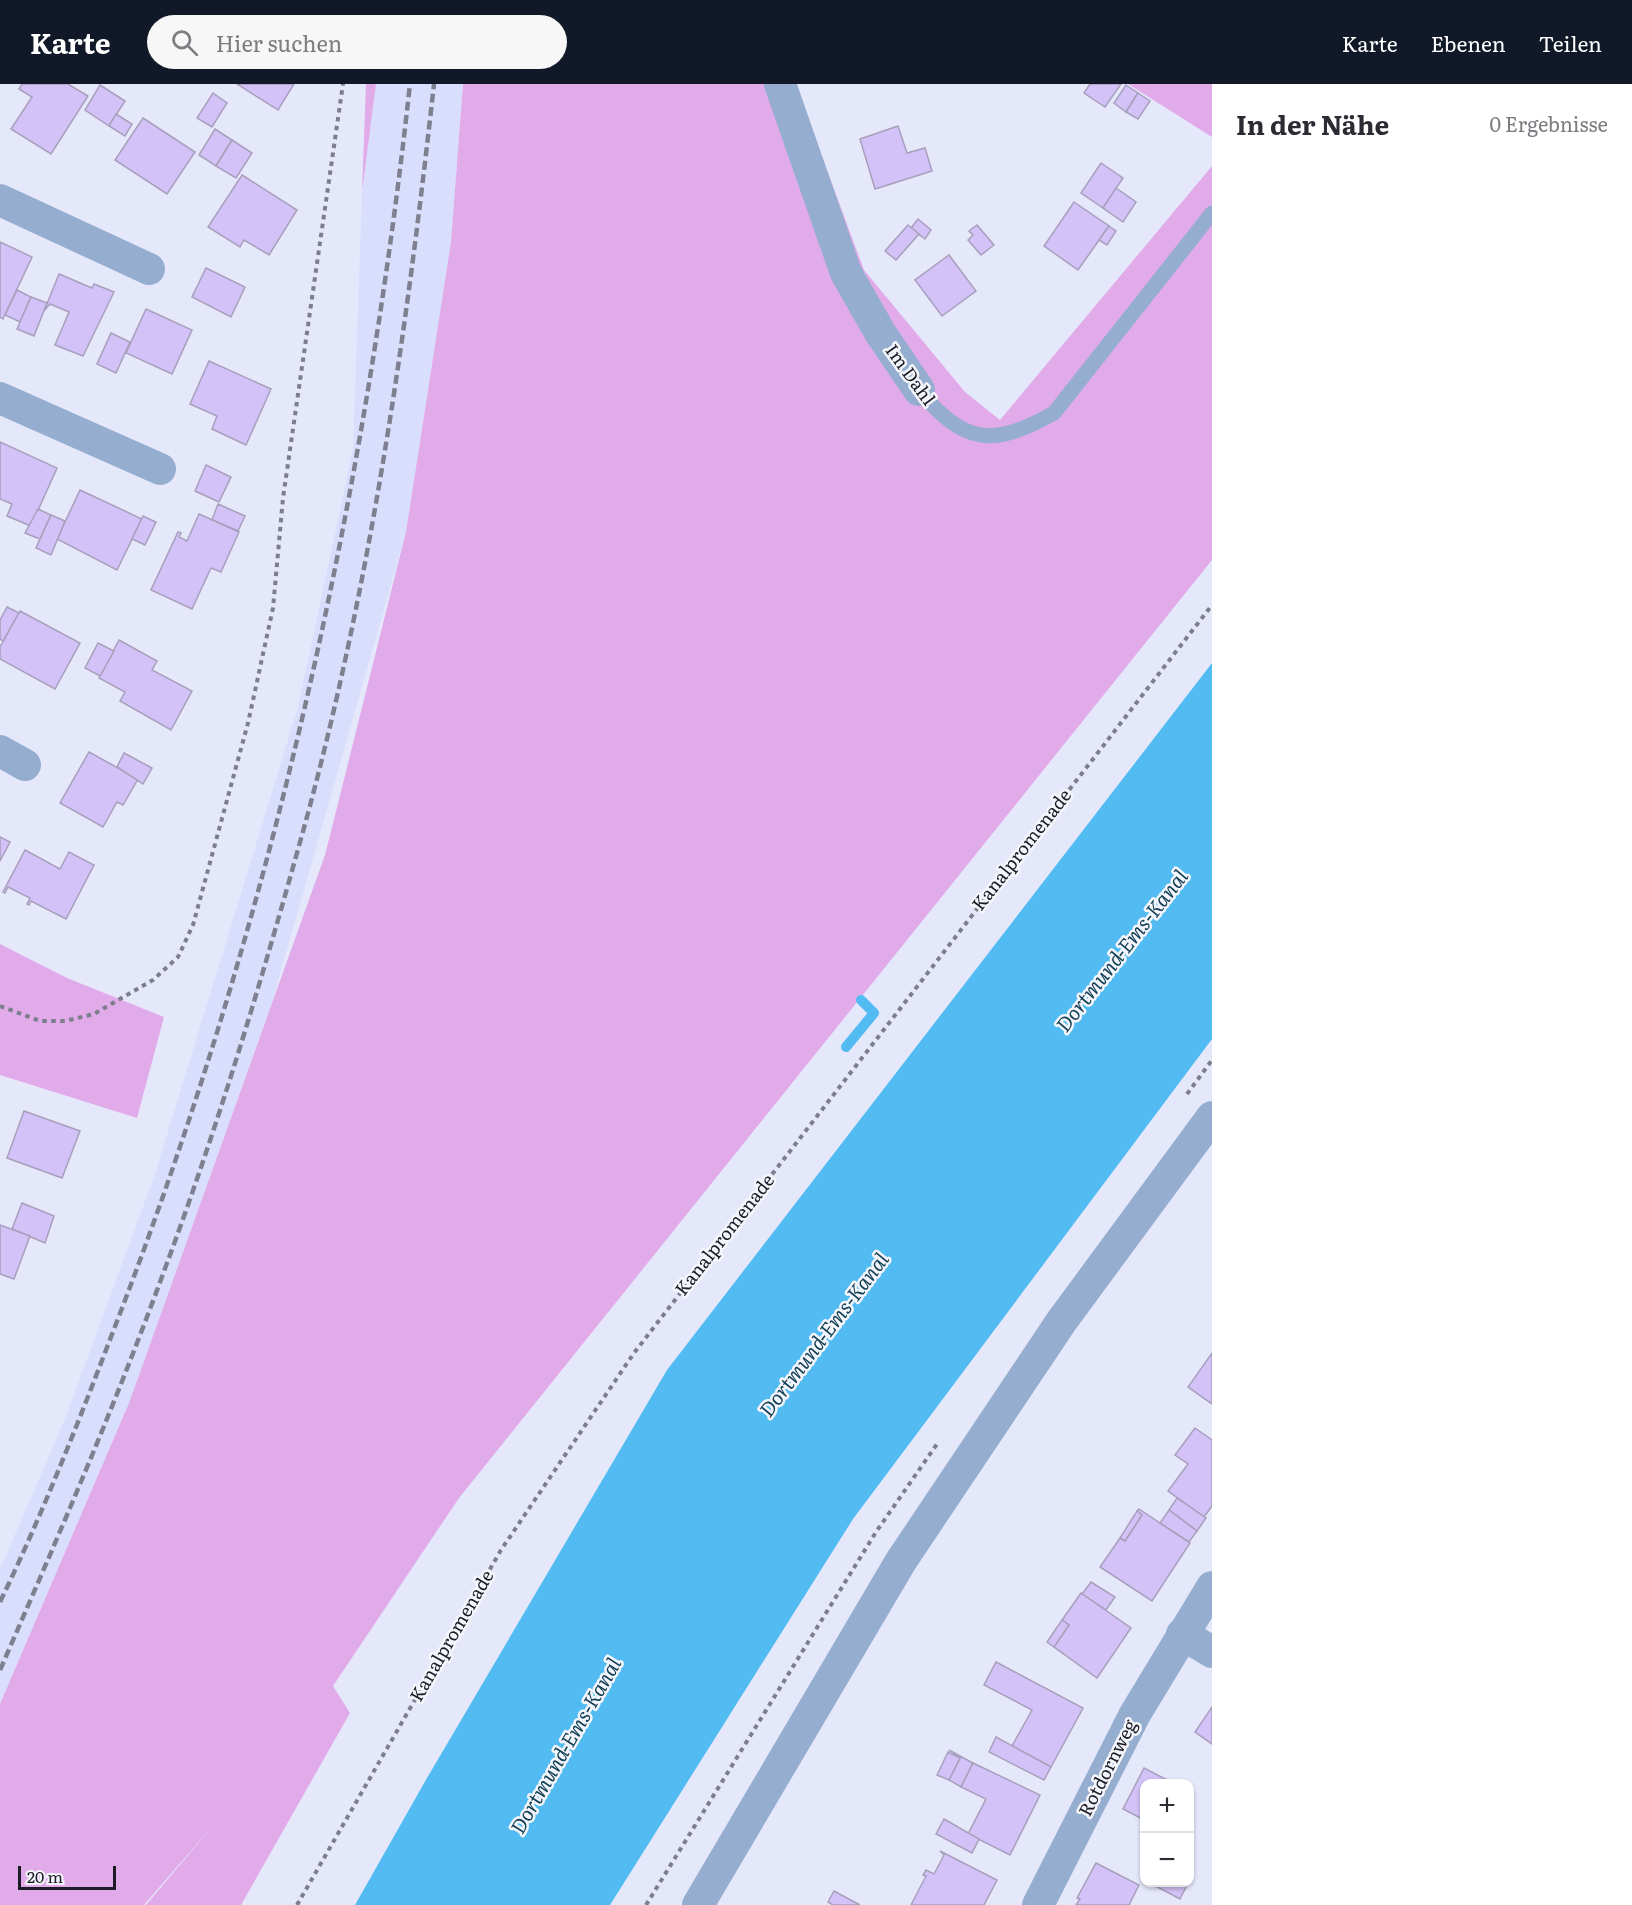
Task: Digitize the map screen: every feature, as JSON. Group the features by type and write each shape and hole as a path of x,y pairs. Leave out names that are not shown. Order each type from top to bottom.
{"street":[{"name":"Im Dahl","path":"780,84 846,273 881,334 919,390"},
{"path":"0,200 149,269"},
{"path":"0,398 160,469"},
{"path":"698,1905 901,1560 1061,1322 1212,1117"},
{"name":"Rotdornweg","path":"1038,1905 1135,1714 1212,1587"},
{"path":"1182,1634 1212,1652"}],"lane":[{"name":"Im Dahl","path":"919,390 941,417 969,434 994,436 1025,429 1054,413 1212,213"}],"path":[{"path":"0,1006 40,1021 65,1021 93,1014 153,980 178,957 193,925 248,723 273,608 283,498 343,84"},
{"name":"Kanalpromenade","path":"297,1905 501,1550 634,1353 1212,605"}],"shaded area":[{"path":"366,84 376,84 362,192"},
{"path":"376,84 463,84 451,242 406,532 272,1002 129,1403 0,1704 0,1569 65,1419 155,1174 298,707 353,449 362,192"},
{"path":"463,84 795,84 864,270 965,392 1000,420 1212,166 1212,560 459,1498 333,1686 350,1713 241,1905 146,1905 216,1822 144,1905 0,1905 0,1704 129,1403 325,855 406,532 451,242"},
{"path":"1128,84 1212,84 1212,137"},
{"path":"0,944 67,978 164,1017 137,1118 0,1075"}],"water":[{"name":"Dortmund-Ems-Kanal","path":"1212,663 1212,1039 853,1519 610,1905 355,1905 667,1370"}],"building":[{"path":"22,84 68,84 88,96 51,154 11,129 32,97 19,89"},
{"path":"237,84 294,84 278,110"},
{"path":"1090,84 1121,84 1105,107 1084,93"},
{"path":"100,85 125,101 109,126 85,110"},
{"path":"1126,85 1138,93 1126,112 1114,103"},
{"path":"213,93 227,103 212,127 197,118"},
{"path":"1138,93 1150,101 1138,119 1126,112"},
{"path":"116,114 132,124 125,136 109,126"},
{"path":"143,118 195,152 167,194 115,160"},
{"path":"898,126 907,153 925,148 932,171 875,189 860,139"},
{"path":"215,129 232,140 216,166 199,155"},
{"path":"232,140 252,153 236,178 216,166"},
{"path":"1101,163 1123,178 1103,208 1081,193"},
{"path":"242,175 297,210 269,255 244,240 240,247 208,227"},
{"path":"1116,188 1136,202 1123,222 1103,208"},
{"path":"1074,202 1109,226 1078,270 1044,246"},
{"path":"918,219 931,230 925,239 911,228"},
{"path":"908,225 919,234 896,260 885,251"},
{"path":"977,225 994,245 981,255 968,240 973,235 969,231"},
{"path":"1109,226 1116,231 1107,245 1099,240"},
{"path":"0,242 32,257 3,319 0,317"},
{"path":"949,255 976,291 942,316 915,280"},
{"path":"206,268 245,287 231,317 192,297"},
{"path":"59,274 92,288 94,284 114,292 83,356 55,345 69,312 50,304 44,311"},
{"path":"17,290 31,297 20,322 5,315"},
{"path":"31,297 47,303 34,336 17,329"},
{"path":"146,309 192,330 172,374 126,353"},
{"path":"111,333 130,342 116,373 97,364"},
{"path":"209,361 271,389 246,445 212,429 217,416 190,404"},
{"path":"0,442 57,468 31,526 7,516 12,504 0,499"},
{"path":"206,465 231,477 219,502 195,491"},
{"path":"80,490 142,519 117,570 57,539"},
{"path":"218,504 245,516 238,531 212,520"},
{"path":"38,509 51,515 40,539 25,533"},
{"path":"199,514 239,532 221,572 211,568 192,609 151,590 178,532 181,533 179,537 187,541"},
{"path":"51,515 65,521 51,555 36,548"},
{"path":"143,516 156,522 145,545 132,539"},
{"path":"7,607 19,613 3,641 0,639 0,620"},
{"path":"20,611 80,643 55,689 0,659 0,647"},
{"path":"119,640 157,661 152,670 192,691 171,730 120,701 125,692 99,678"},
{"path":"98,643 114,651 100,676 85,668"},
{"path":"89,752 138,779 123,805 117,802 103,827 60,803"},
{"path":"124,753 152,768 143,784 117,767"},
{"path":"0,837 10,842 0,861"},
{"path":"25,850 60,869 69,852 94,865 66,919 31,901 29,905 27,904 30,898 8,887 5,893 3,892"},
{"path":"24,1111 80,1131 62,1178 7,1158"},
{"path":"22,1203 54,1216 45,1243 12,1229"},
{"path":"0,1225 30,1236 14,1279 0,1274"},
{"path":"1212,1353 1212,1404 1188,1387"},
{"path":"1195,1428 1212,1440 1212,1506 1204,1517 1168,1491 1188,1464 1175,1455"},
{"path":"1177,1498 1206,1518 1197,1531 1169,1510"},
{"path":"1139,1509 1190,1543 1152,1601 1100,1567 1120,1538 1125,1541 1142,1515 1137,1511"},
{"path":"1169,1510 1197,1531 1189,1542 1160,1523"},
{"path":"1137,1511 1142,1515 1125,1541 1120,1538"},
{"path":"1091,1582 1115,1597 1106,1610 1082,1594"},
{"path":"1081,1593 1131,1628 1097,1678 1054,1647 1069,1625 1062,1620"},
{"path":"1062,1620 1069,1625 1054,1647 1047,1642"},
{"path":"996,1662 1083,1708 1051,1767 1012,1746 1032,1710 984,1685"},
{"path":"1212,1707 1212,1744 1195,1732"},
{"path":"996,1737 1051,1767 1044,1780 989,1752"},
{"path":"949,1750 973,1763 961,1787 949,1780 960,1758"},
{"path":"948,1752 960,1758 949,1780 937,1775"},
{"path":"973,1763 1040,1795 1010,1855 968,1834 986,1799 961,1787"},
{"path":"1144,1768 1165,1779 1140,1779 1140,1818 1123,1809"},
{"path":"944,1819 979,1839 972,1853 936,1834"},
{"path":"940,1851 997,1880 984,1905 911,1905 926,1876 923,1875 926,1870 934,1874 944,1855"},
{"path":"1096,1863 1139,1885 1129,1905 1076,1905 1080,1899 1077,1898"},
{"path":"1157,1887 1186,1887 1180,1899"},
{"path":"834,1891 860,1905 833,1905 828,1902"}],"waterway":[{"path":"846,1047 874,1013 861,1000"}],"railway":[{"path":"0,1602 77,1425 173,1167 222,1016 266,863 304,709 338,554 391,242 410,84"},
{"path":"0,1670 108,1417 186,1210 239,1050 302,835 347,650 383,462 411,273 434,84"}]}
